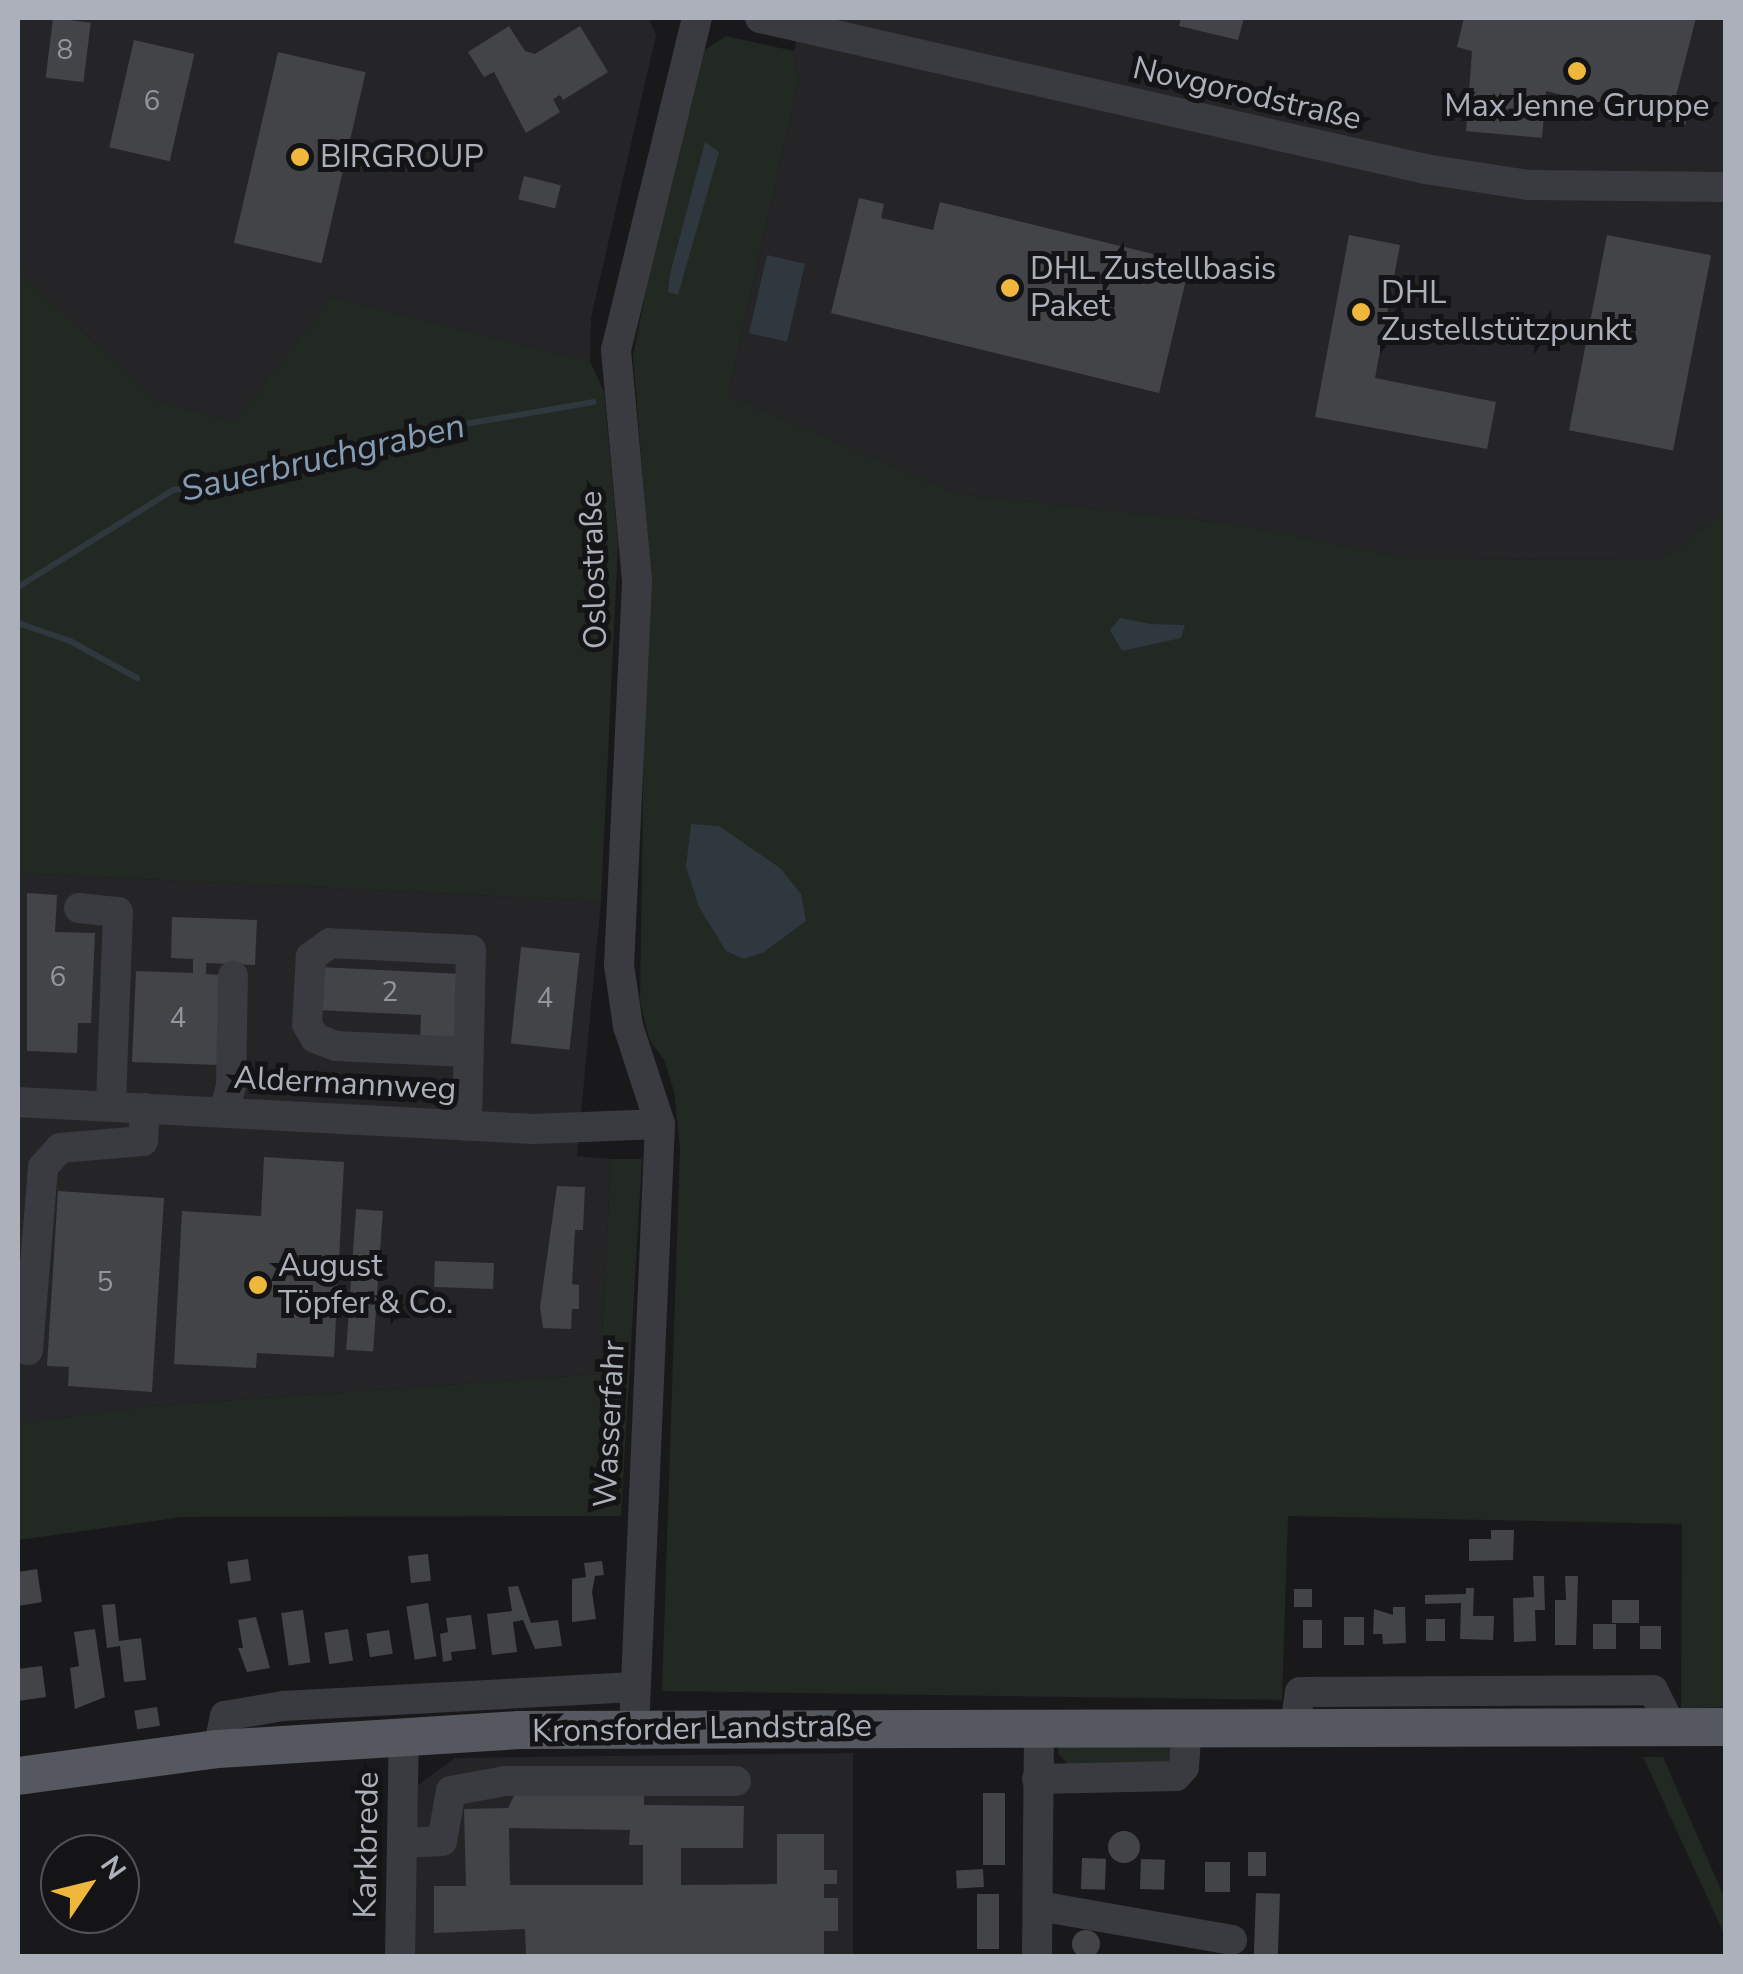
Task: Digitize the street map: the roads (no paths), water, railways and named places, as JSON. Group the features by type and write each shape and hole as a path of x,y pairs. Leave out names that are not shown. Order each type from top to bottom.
{"main road":[{"name":"Kronsforder Landstraße","path":"18,1776 218,1748 404,1734 634,1729 1726,1727"}],"street":[{"name":"Oslostraße","path":"660,1124 628,1026 619,965 637,581 616,350 697,18"},
{"name":"Novgorodstraße","path":"760,18 1425,170 1528,185 1726,187"},
{"path":"79,908 118,912 112,1106"},
{"path":"466,1126 471,950 330,943 311,957 307,1024 315,1038 336,1046 467,1052"},
{"path":"224,1112 231,1086 233,976"},
{"name":"Aldermannweg","path":"20,1106 112,1106 466,1126 660,1124"},
{"path":"28,1350 43,1166 60,1148 144,1141 146,1108"},
{"name":"Wasserfahr","path":"634,1729 660,1124"},
{"name":"Kronsforder Landstraße","path":"218,1748 225,1716 283,1706 634,1687"},
{"path":"1037,1956 1039,1728"},
{"path":"1037,1779 1164,1780 1184,1766 1188,1728"},
{"name":"Karkbrede","path":"400,1956 404,1734"},
{"path":"402,1843 442,1841 451,1791 504,1782 736,1781"},
{"path":"1040,1906 1232,1940"}],"waterway":[{"name":"Sauerbruchgraben","path":"18,587 173,490 341,461 442,428 594,402"},
{"path":"18,623 70,641 137,678"}],"place":[{"name":"Max Jenne Gruppe","path":"1577,71"},
{"name":"BIRGROUP","path":"300,157"},
{"name":"DHL Zustellbasis Paket","path":"1010,288"},
{"name":"DHL Zustellstützpunkt","path":"1361,312"},
{"name":"August Töpfer & Co.","path":"258,1285"}]}
